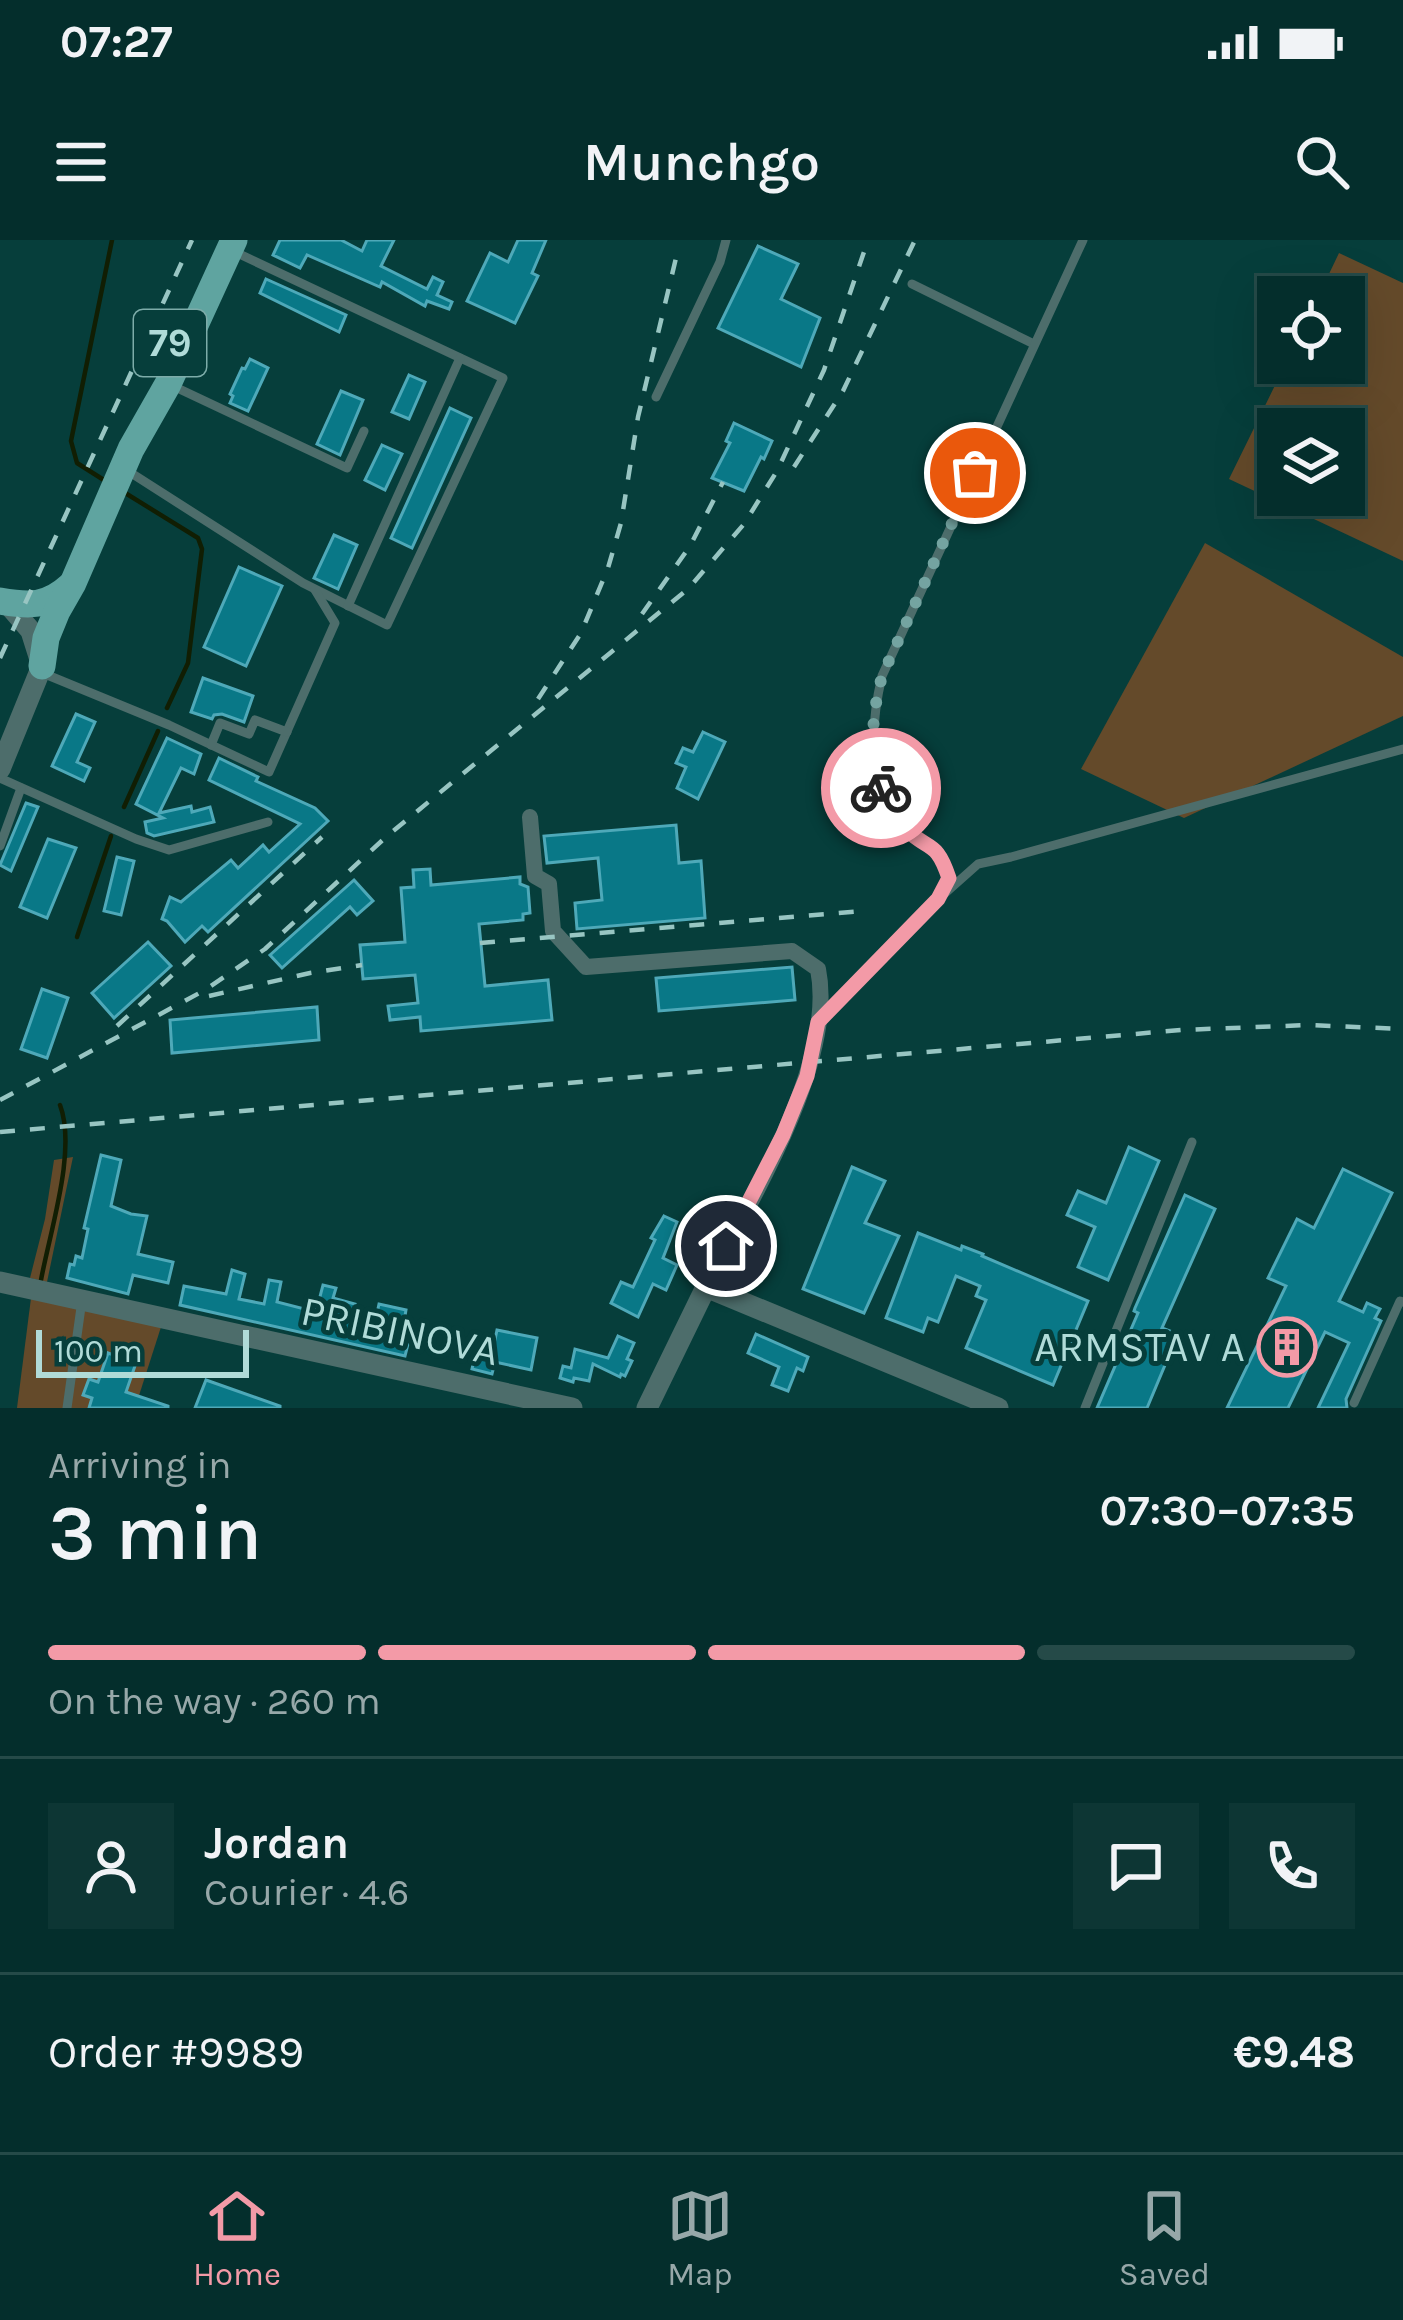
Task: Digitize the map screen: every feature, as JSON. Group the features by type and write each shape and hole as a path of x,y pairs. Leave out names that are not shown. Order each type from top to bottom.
{"main road":[{"name":"79","path":"121,472 168,384 226,243"},
{"name":"79","path":"73,583 121,472 155,376 226,243"},
{"path":"3,602 43,604 73,583"},
{"path":"41,669 46,638 73,583"}],"street":[{"path":"0,774 41,669 32,632 3,602"},
{"path":"530,817 535,876 549,884 554,931 586,967 793,951 818,969 822,988 807,1076 783,1135 646,1408"},
{"name":"PRIBINOVA","path":"0,1282 572,1408"},
{"path":"706,1287 998,1408"}],"lane":[{"path":"656,397 726,240"},
{"path":"938,899 949,878 943,859 909,833 880,787 871,740 874,708 882,676 1083,240"},
{"path":"121,472 314,590 388,625 503,378 226,243"},
{"path":"912,284 1034,344"},
{"path":"348,607 460,358"},
{"path":"168,384 347,468 364,430"},
{"path":"41,669 269,772 335,622 314,590"},
{"path":"211,745 220,723 249,734 255,720 286,731"},
{"path":"818,1022 978,864 1403,749"},
{"path":"0,774 21,788 169,850 268,823"},
{"path":"0,846 21,788"},
{"path":"1085,1408 1192,1142"},
{"path":"67,1408 82,1300"},
{"path":"1354,1402 1403,1302"}],"shaded area":[{"path":"1339,253 1403,283 1403,561 1308,516 1365,516 1365,408 1264,408 1276,384 1365,384 1365,276 1328,276"},
{"path":"1257,422 1257,492 1229,479"},
{"path":"1205,543 1403,657 1403,716 1184,818 1081,769"},
{"path":"73,1157 47,1282 30,1278 54,1160"},
{"path":"31,1298 161,1327 135,1408 17,1408"}],"building":[{"path":"280,240 341,240 362,251 367,240 394,240 381,266 427,289 433,277 443,282 437,295 452,302 449,309 427,301 425,306 382,282 380,287 307,255 300,268 273,255"},
{"path":"518,240 546,240 532,273 538,276 515,323 467,301 490,253 508,262"},
{"path":"758,246 798,264 781,299 820,318 801,367 718,328"},
{"path":"266,279 346,315 339,332 260,293"},
{"path":"250,359 268,368 248,411 230,403 230,394"},
{"path":"409,375 425,382 409,419 392,412"},
{"path":"341,391 363,400 340,455 317,444"},
{"path":"450,408 471,418 412,548 391,538"},
{"path":"734,423 772,441 744,491 712,478 730,443 726,441"},
{"path":"382,445 402,454 385,490 365,480"},
{"path":"334,535 357,545 338,589 314,578"},
{"path":"239,567 282,586 246,666 204,647"},
{"path":"203,678 253,696 244,722 222,714 212,719 191,712"},
{"path":"76,714 95,722 77,762 90,768 84,781 52,766"},
{"path":"703,732 725,742 698,799 677,788 686,767 676,763 683,748 693,752"},
{"path":"167,738 201,754 194,774 181,768 159,813 210,807 214,822 154,836 147,833 145,822 163,818 136,804"},
{"path":"219,758 315,808 328,821 208,932 202,926 185,942 162,919 170,897 181,902 231,860 238,868 263,845 269,852 300,824 209,780"},
{"path":"26,803 38,807 11,871 0,865"},
{"path":"676,825 679,863 701,861 705,918 577,929 575,903 602,900 598,858 547,863 544,836"},
{"path":"48,839 76,848 47,918 20,907"},
{"path":"117,857 134,861 121,915 104,911"},
{"path":"430,869 431,885 520,877 520,884 528,887 530,913 523,914 523,920 479,924 485,986 548,980 552,1020 421,1031 420,1017 390,1020 388,1006 418,1003 415,975 363,979 360,945 405,942 401,888 414,887 413,870"},
{"path":"354,880 373,901 357,915 350,907 282,968 270,955"},
{"path":"148,942 171,966 114,1018 92,993"},
{"path":"792,967 795,1000 659,1011 656,978"},
{"path":"42,989 68,998 47,1058 21,1049"},
{"path":"317,1007 319,1040 172,1053 170,1020"},
{"path":"1129,1147 1159,1161 1108,1280 1078,1267 1095,1227 1067,1215 1078,1191 1106,1203"},
{"path":"101,1155 121,1160 111,1206 147,1216 138,1254 173,1262 168,1283 133,1275 128,1294 67,1278 76,1256 82,1258"},
{"path":"852,1167 885,1181 865,1223 899,1236 864,1313 803,1289"},
{"name":"ARMSTAV A","path":"1343,1169 1392,1193 1339,1301 1363,1312 1367,1303 1380,1309 1375,1318 1381,1321 1346,1399 1347,1408 1318,1408 1349,1343 1325,1332 1288,1408 1227,1408 1286,1286 1268,1278 1297,1219 1314,1228"},
{"path":"1185,1195 1215,1209 1162,1328 1178,1334 1147,1408 1097,1408 1138,1313 1135,1308"},
{"path":"664,1216 677,1222 663,1258 677,1265 666,1290 653,1284 638,1317 611,1303 621,1282 633,1287"},
{"path":"918,1233 983,1254 1088,1301 1053,1385 966,1348 986,1300 976,1296 980,1286 956,1276 938,1322 928,1318 923,1332 886,1318"},
{"path":"232,1270 245,1274 239,1299 264,1304 269,1280 281,1282 277,1302 316,1312 323,1285 336,1288 333,1298 355,1304 351,1323 374,1327 379,1304 406,1310 402,1334 410,1336 405,1356 180,1305 184,1286 226,1294"},
{"path":"497,1330 537,1338 531,1370 495,1362 492,1374 472,1369 477,1346 493,1349"},
{"path":"756,1334 808,1357 803,1371 797,1368 788,1391 772,1385 779,1367 748,1353"},
{"path":"618,1336 634,1343 625,1376 593,1364 589,1381 560,1378 563,1366 571,1368 575,1349 608,1358"},
{"path":"108,1353 136,1363 126,1392 168,1408 89,1408 92,1398 83,1395 89,1379 98,1382"},
{"path":"206,1380 280,1406 280,1408 195,1408"}],"waterway":[{"path":"107,482 77,463 71,441 112,240"},
{"path":"122,491 198,538 202,549 188,663 167,708"},
{"path":"124,807 158,731"},
{"path":"77,937 111,836"},
{"path":"41,1280 64,1167 60,1105"}],"railway":[{"path":"0,658 192,240"},
{"path":"0,1100 205,990 265,949 387,836 688,589 744,524 777,471 824,370 868,240"},
{"path":"794,467 843,391 915,240"},
{"path":"538,699 581,633 608,568 676,258"},
{"path":"642,614 690,546 723,482"},
{"path":"117,1026 322,837"},
{"path":"480,943 864,911"},
{"path":"209,996 362,965"},
{"path":"0,1132 1181,1030 1308,1025 1403,1029"}],"way so far":[{"path":"881,788 871,740 882,676 975,473"}],"place":[{"name":"ARMSTAV A","path":"1287,1347"}],"route":[{"path":"726,1246 783,1135 807,1076 818,1022 938,899 949,878 943,859 909,833 881,788"}]}
